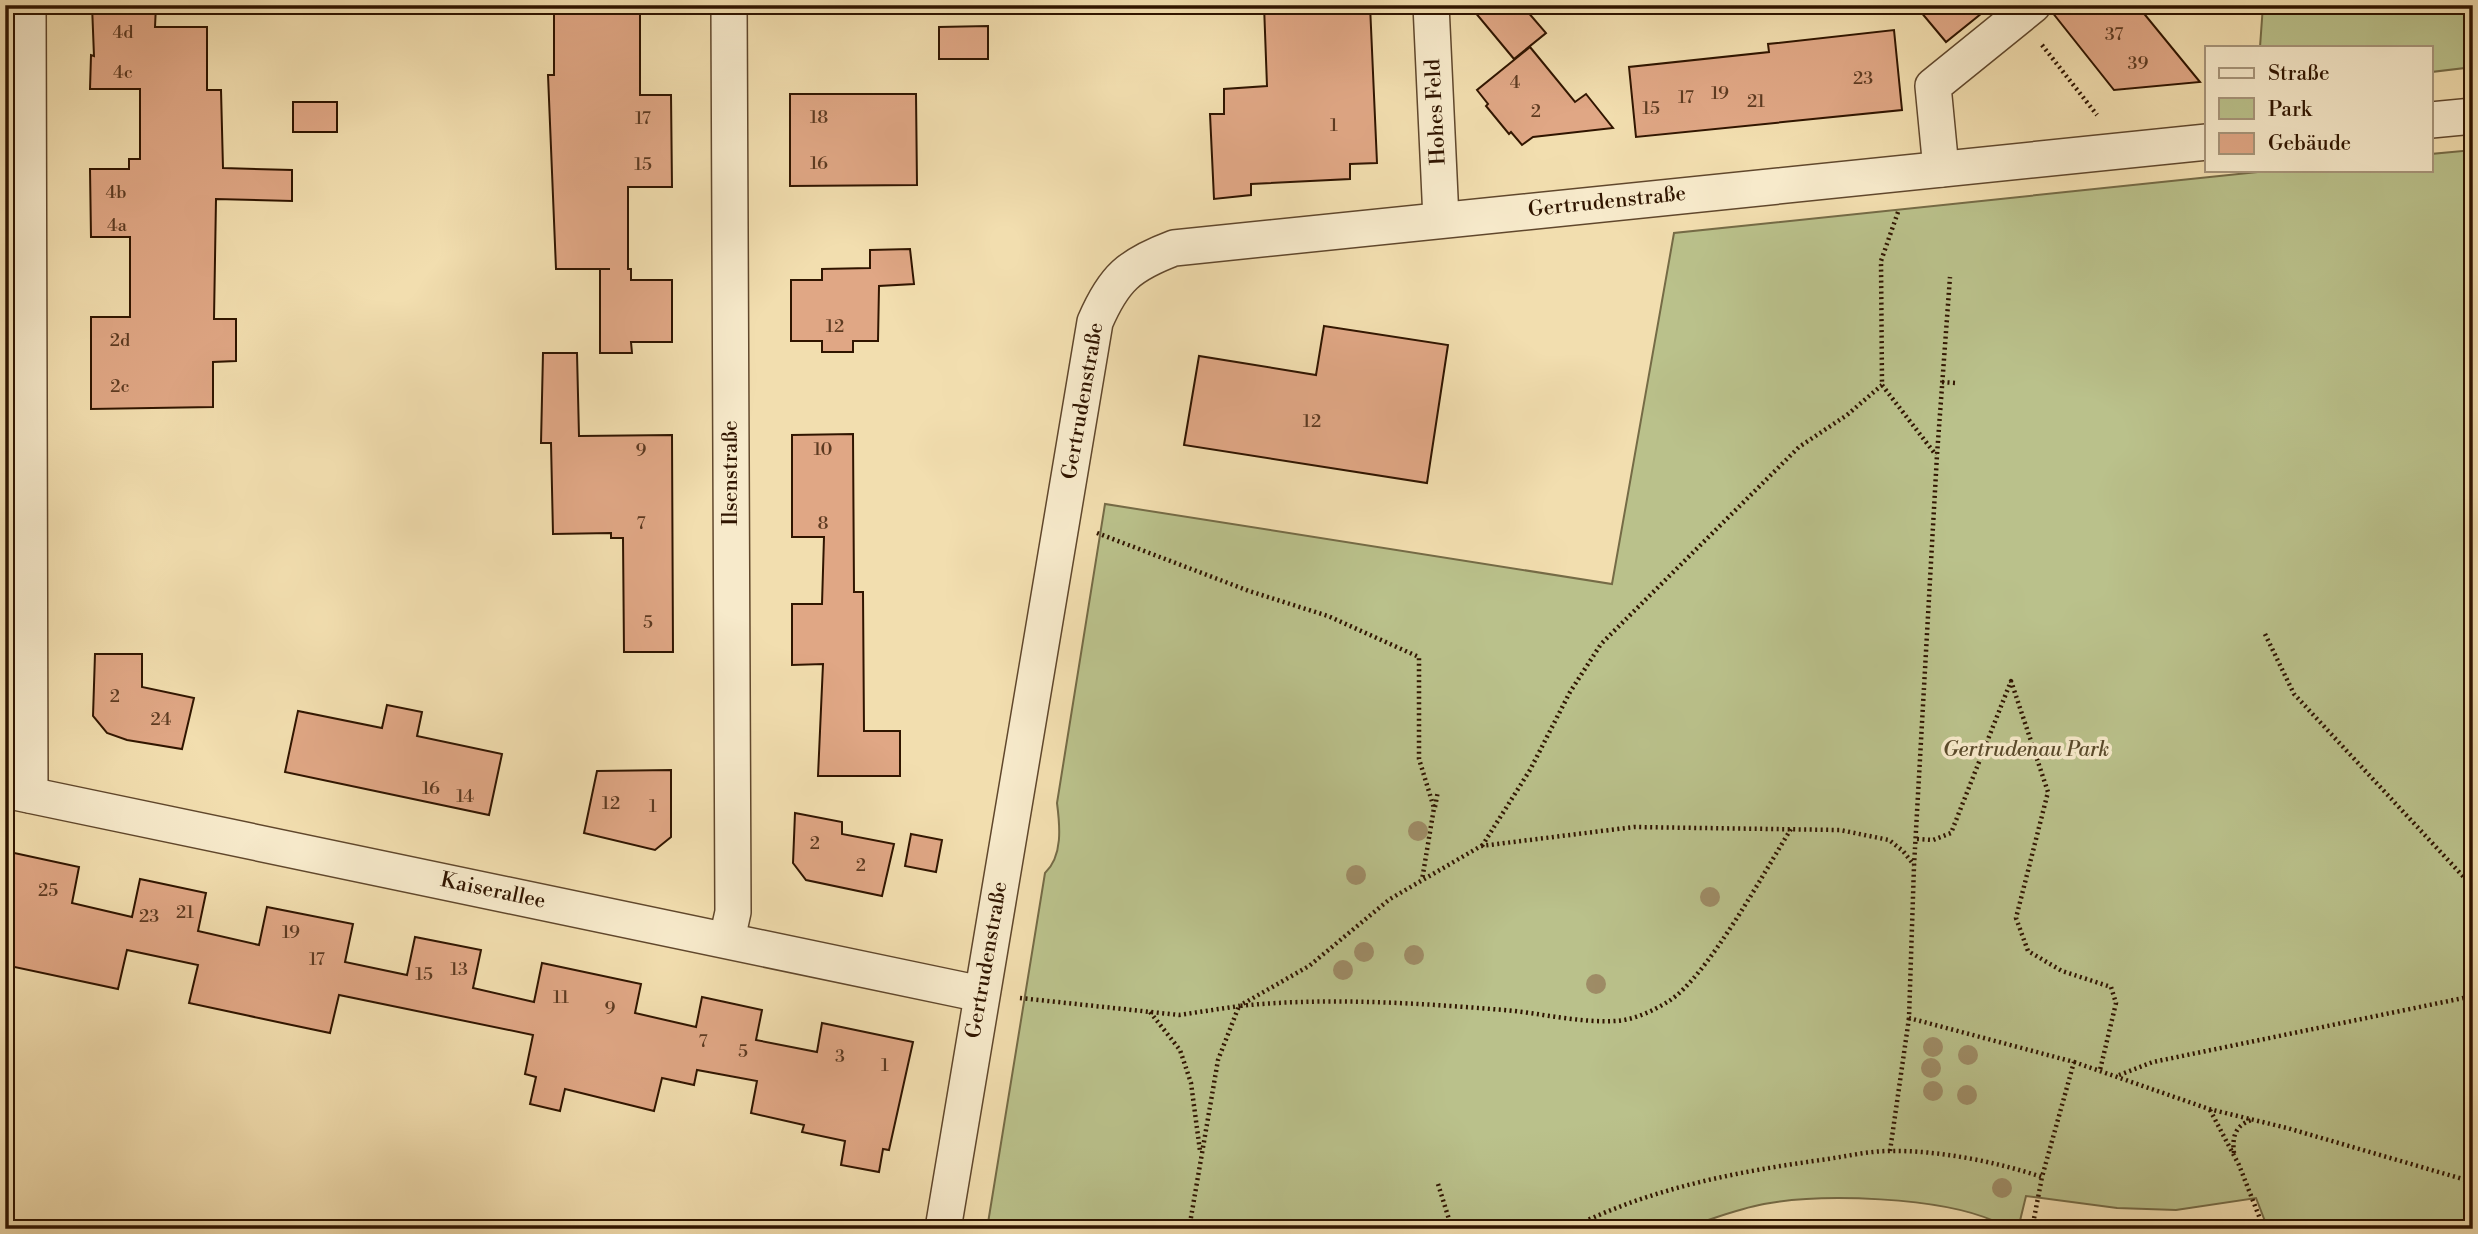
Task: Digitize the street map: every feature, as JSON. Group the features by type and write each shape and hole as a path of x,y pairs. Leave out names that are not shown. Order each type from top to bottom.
{"street":[{"path":"18,792 28,5"},
{"name":"Ilsenstraße","path":"727,939 733,912 729,5"},
{"name":"Hohes Feld","path":"1431,5 1441,219"},
{"path":"1941,169 1933,86 2026,11"},
{"path":"2432,120 2473,116"},
{"name":"Gertrudenstraße","path":"943,1229 1095,322 1108,292 1128,269 1174,248 2205,142"},
{"name":"Kaiserallee","path":"18,792 981,994"}],"path":[{"path":"2026,11 2097,115"},
{"path":"1901,202 1881,261 1882,385 1937,455"},
{"path":"1890,1151 1909,1018 1914,866 1937,455 1950,277"},
{"path":"1942,382 1956,383"},
{"path":"1482,846 1530,770 1570,692 1601,645 1799,447 1847,415 1882,385"},
{"path":"1094,532 1249,591 1328,616 1419,657 1419,760 1434,808"},
{"path":"2265,634 2294,694 2473,887"},
{"path":"1917,839 1933,839 1951,833 2011,681 2048,792 2016,918 2028,951 2062,971 2111,987 2116,1003 2100,1070"},
{"path":"1422,881 1438,791"},
{"path":"1189,1229 1218,1060 1239,1006 1309,966 1390,899 1482,846 1634,827 1840,830 1889,840 1903,851 1914,866"},
{"path":"981,994 1179,1015 1283,1002 1502,1010 1615,1021 1642,1016 1671,1000 1699,973 1791,829"},
{"path":"2118,1075 2153,1062 2473,996"},
{"path":"1149,1011 1180,1050 1191,1083 1201,1160"},
{"path":"1909,1018 2074,1062 2118,1075 2209,1109 2473,1182"},
{"path":"2032,1229 2042,1177 2074,1062"},
{"path":"2209,1109 2235,1156 2264,1229"},
{"path":"2235,1156 2232,1140 2236,1129 2253,1120"},
{"path":"1569,1229 1603,1211 1663,1191 1724,1176 1890,1151 1996,1162 2042,1177"},
{"path":"1438,1184 1452,1229"}],"green space":[{"path":"2263,5 2473,5 2473,67 2432,72 2432,46 2260,46"},
{"name":"Gertrudenau Park","path":"2473,150 2473,1229 2268,1229 2256,1198 2176,1210 2117,1208 2026,1196 2018,1229 1993,1229 1994,1221 1943,1207 1913,1202 1848,1198 1764,1204 1680,1229 987,1229 1045,873 1055,858 1057,849 1057,803 1105,504 1612,584 1674,233 2258,172 2432,172 2432,154"}],"building":[{"path":"92,5 156,5 155,27 207,27 207,90 221,90 223,168 292,170 292,201 216,199 214,319 236,319 236,361 213,362 213,407 91,409 91,317 130,317 130,237 91,237 90,169 129,169 129,159 140,159 140,89 90,89 91,55 94,56"},
{"path":"598,5 640,5 640,95 671,95 672,187 628,187 628,269 631,269 631,280 672,280 672,342 631,342 632,353 600,353 600,269 556,269 548,75 554,75 554,13 598,14"},
{"path":"1264,5 1370,5 1377,163 1350,164 1350,179 1251,184 1251,195 1214,199 1210,114 1224,114 1224,89 1267,86"},
{"path":"1469,5 1499,5 1527,11 1546,33 1514,59"},
{"path":"1915,5 1992,5 1946,42"},
{"path":"2053,5 2137,5 2200,82 2114,90 2052,12"},
{"path":"988,26 988,59 939,59 939,27"},
{"path":"1894,30 1902,110 1636,137 1629,67 1769,52 1768,44"},
{"path":"1530,47 1575,102 1586,94 1613,128 1533,137 1522,145 1511,132 1509,134 1486,106 1488,104 1477,90"},
{"path":"790,94 916,94 917,185 790,186"},
{"path":"293,102 337,102 337,132 293,132"},
{"path":"910,249 914,284 879,286 878,341 853,341 853,352 822,352 822,341 791,341 791,280 822,280 822,269 870,268 870,250"},
{"path":"1324,326 1448,345 1427,483 1184,445 1199,356 1316,375"},
{"path":"543,353 577,353 579,436 672,435 673,652 624,652 623,538 611,538 611,533 553,534 551,443 541,443"},
{"path":"853,434 854,592 863,592 864,731 900,731 900,776 818,776 823,664 792,665 792,604 822,604 824,537 792,537 792,435"},
{"path":"95,654 142,654 142,687 194,698 182,749 127,740 107,733 93,716"},
{"path":"387,705 422,712 417,736 502,754 489,815 285,772 298,711 382,728"},
{"path":"671,770 671,837 655,850 584,833 597,771"},
{"path":"795,813 842,822 842,834 894,844 882,896 806,880 793,863"},
{"path":"911,834 942,840 936,872 905,866"},
{"path":"5,851 79,867 72,903 132,917 140,879 206,893 198,931 259,945 267,907 353,924 345,962 407,975 415,937 481,950 473,988 534,1002 542,963 641,984 635,1013 696,1027 702,997 762,1010 756,1040 817,1052 822,1023 913,1042 889,1150 883,1149 879,1172 841,1165 845,1141 802,1132 804,1125 751,1113 757,1081 697,1070 694,1085 662,1078 654,1111 565,1089 560,1111 530,1104 536,1077 525,1074 533,1035 339,995 330,1033 287,1024 189,1003 198,965 127,950 118,989 5,965"}]}
